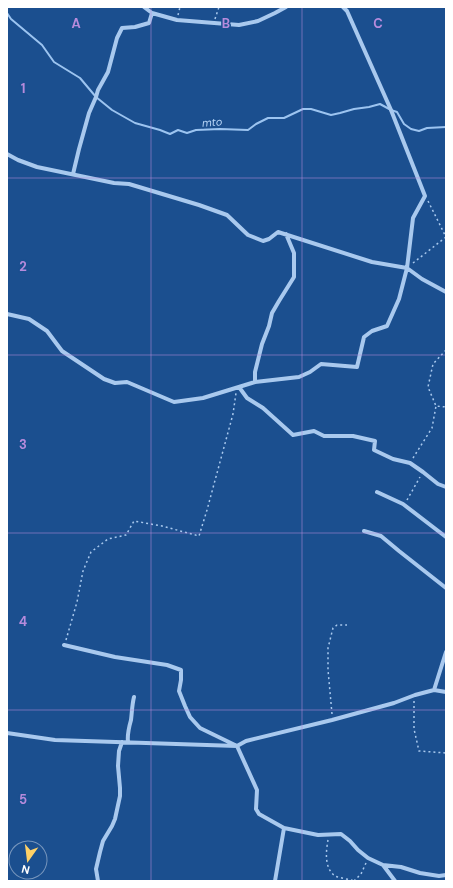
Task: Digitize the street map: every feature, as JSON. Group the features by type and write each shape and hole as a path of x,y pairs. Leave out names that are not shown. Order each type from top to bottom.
{"street":[{"path":"144,7 152,13 177,20 239,25 258,21 286,7"},
{"path":"7,314 29,319 48,331 62,350 104,379 115,383 126,382 174,402 203,398 255,382 299,377 310,372 321,364 357,367 364,337 372,331 387,326 399,299 407,268 413,218 425,196 391,110 347,11 343,7"},
{"path":"73,174 89,113 98,90 108,72 122,28 135,27 149,23 152,13"},
{"path":"7,154 37,167 114,183 129,184 199,205 227,215 248,235 263,240 269,239 278,232 372,262 407,268 422,279 446,292"},
{"path":"255,382 255,372 272,313 294,277 294,253 286,234"},
{"path":"238,387 247,398 263,408 293,435 314,431 324,436 353,436 375,441 374,450 393,459 410,463 438,484 446,487"},
{"path":"377,492 403,504 446,537"},
{"path":"364,531 381,536 446,588"},
{"path":"64,645 115,657 166,665 181,670 179,691 190,717 200,728 237,746 258,790 256,808 259,814 284,828 318,835 341,834 368,858 383,865 401,867 420,873 439,876 446,875"},
{"path":"434,690 446,652"},
{"path":"7,733 55,740 237,746 246,741 332,720 434,690 446,692"},
{"path":"128,742 127,736 134,697"},
{"path":"98,881 96,869 103,841 112,826 120,796 118,766 119,751 122,742"},
{"path":"275,881 284,828"},
{"path":"383,865 395,881"}],"path":[{"path":"177,20 180,7"},
{"path":"214,24 219,7"},
{"path":"407,268 446,237 425,196"},
{"path":"410,463 432,428 436,406 428,388 433,364 446,350"},
{"path":"64,645 78,602 83,571 91,552 108,539 126,535 134,521 162,526 199,536 233,414 238,387"},
{"path":"436,406 446,407"},
{"path":"403,504 407,500 423,472"},
{"path":"332,720 328,670 328,648 333,628 337,625 348,625"},
{"path":"415,695 414,729 419,751 446,753"},
{"path":"329,834 326,851 328,866 335,876 354,881 361,874 368,858"}],"waterway":[{"name":"mto","path":"7,13 11,19 42,45 54,62 80,78 96,97 112,110 135,123 170,134 178,130 187,133 196,130 248,130 268,118 284,118 303,109 311,109 331,115 380,104 397,112 404,124 411,129 419,131 427,128 446,127"}]}
